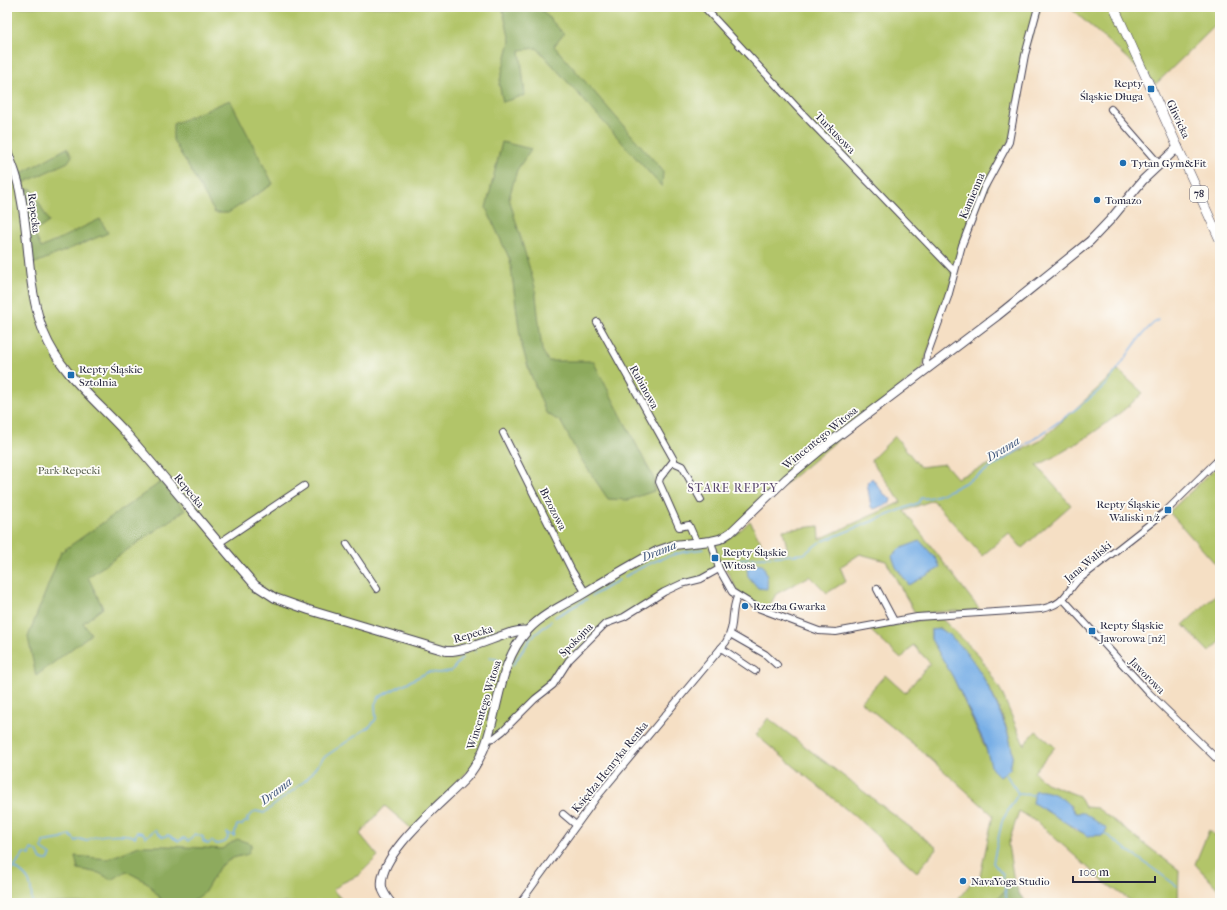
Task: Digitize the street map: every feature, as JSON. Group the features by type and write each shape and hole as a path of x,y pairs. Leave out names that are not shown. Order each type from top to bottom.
{"main road":[{"name":"Gliwicka","path":"1114,7 1220,240"}],"street":[{"name":"Turkusowa","path":"704,7 813,124 954,271"},
{"name":"Kamienna","path":"929,368 926,363 926,355 948,297 954,271 984,188 1009,142 1027,48 1038,7"},
{"path":"1111,109 1160,164"},
{"name":"Wincentego Witosa","path":"390,903 382,887 382,877 388,863 414,828 467,776 480,757 487,739 505,671 518,643 527,631 545,616 657,551 674,546 720,539 731,532 787,478 816,453 929,368 1090,241 1112,219 1143,180 1178,147"},
{"name":"Repecka","path":"7,151 21,196 28,264 36,305 40,322 52,349 71,375 125,433 255,585 275,598 309,610 437,649 458,651 482,644 516,630 527,631"},
{"name":"Rubinowa","path":"597,322 674,460 673,462 682,466 701,500"},
{"name":"Brzozowa","path":"503,433 572,571 584,590 587,592"},
{"name":"Jana Waliski","path":"711,541 720,569 728,586 737,596 758,608 796,624 828,632 917,617 1042,609 1053,606 1064,600 1068,591 1077,581 1165,512 1220,458"},
{"path":"673,462 660,478 659,482 679,527 688,525 697,543"},
{"path":"219,543 304,486"},
{"path":"347,544 377,589"},
{"name":"Spokojna","path":"487,739 494,738 503,731 553,685 569,660 605,624 624,617 664,592 681,584 701,579 720,569"},
{"path":"878,589 894,621"},
{"name":"Księdza Henryka Renka","path":"520,903 576,825 721,648 733,626 734,603 737,596"},
{"name":"Jaworowa","path":"1064,600 1149,693 1220,762"},
{"path":"730,634 765,654 778,664"},
{"path":"721,648 755,671"},
{"path":"563,814 576,825"}],"green space":[{"name":"Park Repecki","path":"7,7 1041,7 1027,50 1012,136 971,223 922,369 739,523 735,535 750,521 767,554 788,552 783,530 819,526 820,539 901,502 871,460 895,436 920,467 945,464 957,478 1005,458 1040,441 1118,370 1143,393 1131,404 1092,433 1037,466 1071,505 1022,548 1009,533 982,556 933,500 904,511 980,610 915,613 886,561 860,554 840,567 846,581 827,593 810,576 776,594 768,609 750,601 739,592 723,564 721,568 656,597 611,624 577,651 496,736 469,770 412,829 385,806 360,834 378,856 359,875 342,883 333,890 345,903 7,903"},
{"path":"504,7 539,7 564,34 554,46 663,171 662,187 537,48 520,50 525,95 503,102 499,84 510,41 503,11"},
{"path":"1069,7 1220,7 1220,21 1156,84"},
{"path":"230,100 273,184 228,213 215,213 173,140 173,124"},
{"path":"502,142 531,149 517,170 509,198 535,287 542,350 548,361 593,361 654,479 654,491 628,500 608,499 579,456 561,422 546,413 529,370 521,343 510,260 486,208"},
{"path":"67,148 72,156 68,162 21,184 20,174"},
{"path":"32,189 49,222 34,232 41,248 100,219 108,233 33,264 24,190"},
{"path":"1220,464 1220,569 1169,512"},
{"path":"161,482 185,510 88,577 103,608 83,623 91,634 36,676 28,637 61,552"},
{"path":"1220,591 1220,642 1209,652 1183,625"},
{"path":"942,619 979,655 1001,691 1024,745 1036,731 1055,747 1034,772 1046,783 1079,796 1085,807 1097,808 1179,870 1178,903 1134,903 1104,882 1037,822 1019,811 1008,845 1014,881 993,903 955,903 975,878 979,881 993,815 917,747 861,702 885,675 905,693 930,663 913,645 901,659 870,630 920,620","holes":["941,629 965,652 976,667 987,684 1003,718 1009,735 1012,756 1010,769 1000,777 992,769 990,758 953,677 931,639 931,630","1033,803 1070,805 1075,813 1107,830 1103,835 1076,831 1062,819"]},
{"path":"768,718 937,848 917,872 858,819 756,735"},
{"path":"1209,830 1220,840 1220,891 1195,864"},
{"path":"237,839 252,844 248,854 233,858 220,866 204,893 190,903 167,903 162,901 148,883 126,871 112,880 99,873 78,869 75,856 108,859 139,846 222,849"},
{"path":"1014,881 1020,895 1027,903 993,903"}],"water":[{"path":"872,478 884,494 891,499 890,503 874,509 871,507 867,483"},
{"path":"920,541 937,560 940,568 909,585 896,567 892,556 899,549"},
{"path":"751,563 762,564 767,576 767,589 758,588 748,576 747,569"},
{"path":"941,629 960,646 976,665 999,710 1008,735 1012,753 1010,769 1000,777 992,769 984,742 953,677 931,639 931,630"},
{"path":"1035,791 1047,792 1058,796 1072,808 1075,813 1084,813 1107,829 1103,835 1088,836 1033,803"}],"waterway":[{"name":"Drama","path":"823,541 918,503 921,498 936,496 958,486 985,471 1043,433 1104,386 1111,379 1136,342 1150,326 1158,320"},
{"name":"Drama","path":"740,559 804,554 820,542"},
{"name":"Drama","path":"624,577 662,558 692,550 703,549"},
{"name":"Drama","path":"592,596 619,580"},
{"name":"Drama","path":"555,617 587,599"},
{"name":"Drama","path":"512,666 531,638 551,621"},
{"name":"Drama","path":"490,657 501,661"},
{"name":"Drama","path":"7,865 9,871 14,868 24,853 30,855 31,849 37,851 41,860 48,860 51,855 42,849 43,842 61,839 70,835 76,841 80,839 86,841 96,837 110,835 135,837 137,832 143,833 146,837 155,830 163,837 168,835 179,841 184,838 188,841 195,834 203,837 203,841 208,844 212,841 217,844 225,842 228,838 227,833 234,836 237,825 242,825 245,822 248,822 247,818 256,811 264,813 306,780 323,758 370,726 376,719 375,704 379,697 428,672 438,673 451,671 462,658"},
{"path":"1005,773 1018,793"},
{"path":"1018,794 1034,795"},
{"path":"1007,903 1003,875 993,863 1002,821 1018,794"},
{"path":"1104,833 1177,886"},
{"path":"15,868 25,875 30,882 32,903"}],"place":[{"name":"Repty Śląskie Długa","path":"1151,89"},
{"name":"Tytan Gym&Fit","path":"1123,163"},
{"name":"Tomazo","path":"1097,200"},
{"name":"Repty Śląskie Sztolnia","path":"71,375"},
{"name":"Repty Śląskie Waliski n/ż","path":"1168,510"},
{"name":"Repty Śląskie Witosa","path":"715,558"},
{"name":"Rzeźba Gwarka","path":"745,606"},
{"name":"Repty Śląskie Jaworowa [nż]","path":"1092,631"},
{"name":"NavaYoga Studio","path":"963,881"}],"district":[{"name":"STARE REPTY","path":"733,488"}]}
